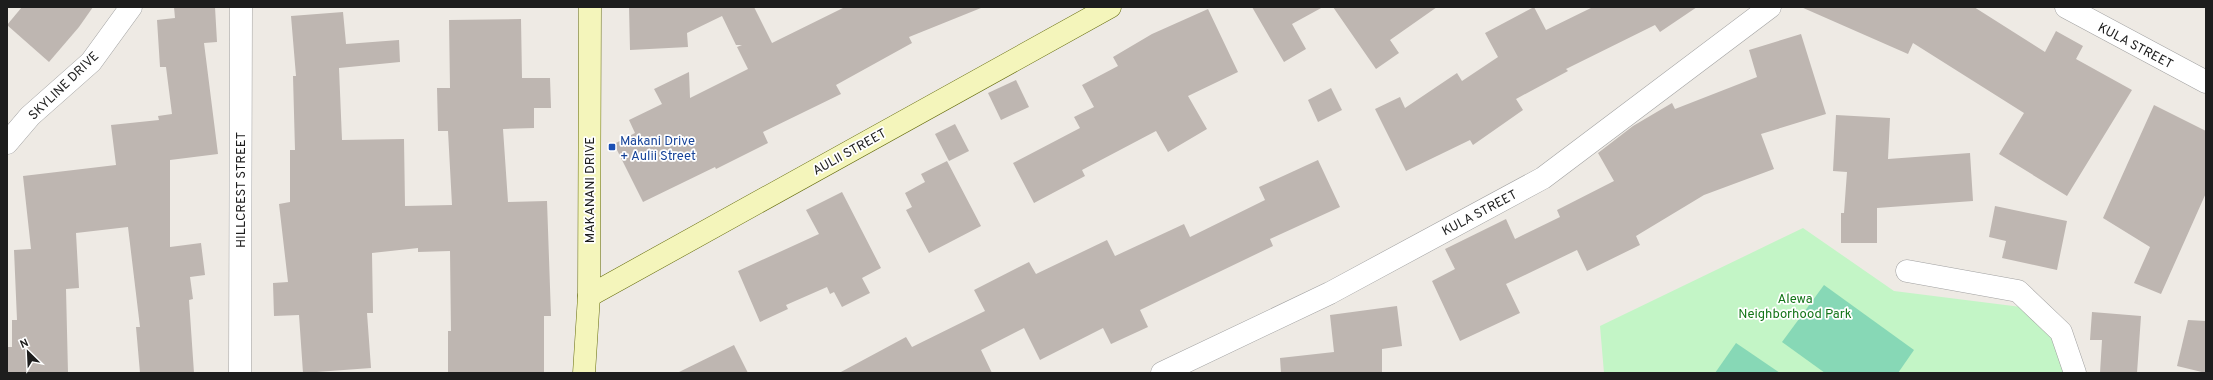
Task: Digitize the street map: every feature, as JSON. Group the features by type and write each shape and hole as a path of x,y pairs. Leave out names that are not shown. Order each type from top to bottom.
{"street":[{"name":"SKYLINE DRIVE","path":"7,143 30,116 91,62 131,7"},
{"name":"HILLCREST STREET","path":"240,373 241,7"},
{"name":"MAKANANI DRIVE","path":"584,373 589,296 590,7"},
{"name":"AULII STREET","path":"589,296 1087,13 1110,7"},
{"name":"KULA STREET","path":"1162,373 1330,293 1543,178 1770,7"},
{"name":"KULA STREET","path":"2066,7 2206,82"},
{"path":"1907,271 2018,291 2061,332 2075,373"}],"green space":[{"name":"Alewa Neighborhood Park","path":"1803,228 1894,291 2029,308 2068,359 2065,373 1604,373 1600,326"},
{"path":"1824,285 1914,350 1898,373 1825,373 1782,342"},
{"path":"1736,343 1780,373 1715,373"}],"building":[{"path":"22,7 93,7 79,27 49,62 7,25"},
{"path":"174,7 215,7 217,42 204,43 218,154 170,160 170,247 201,243 205,275 190,277 193,299 189,300 194,373 140,373 136,327 140,327 128,227 76,233 79,288 66,289 68,373 7,373 7,347 12,347 12,320 17,320 14,250 31,249 23,176 116,165 111,125 159,120 158,116 172,114 166,67 160,67 157,20 175,18"},
{"path":"629,7 754,7 772,43 845,7 981,8 909,37 912,43 836,85 841,94 763,132 768,143 716,169 715,167 643,202 614,144 635,133 629,120 662,104 654,89 689,72 690,98 748,69 737,47 742,45 736,45 722,16 687,33 688,47 630,50"},
{"path":"1252,7 1323,7 1292,24 1306,49 1284,62"},
{"path":"1333,7 1437,7 1390,40 1399,53 1376,69"},
{"path":"1534,7 1546,30 1593,7 1697,7 1660,32 1655,25 1566,69 1568,71 1516,99 1523,110 1473,145 1470,140 1406,171 1375,109 1400,97 1405,108 1457,73 1462,81 1498,57 1485,33"},
{"path":"1801,7 1974,7 2045,52 2056,31 2083,46 2076,59 2132,90 2067,196 1999,154 2024,113 1913,43 1908,54"},
{"path":"1208,9 1238,72 1188,96 1207,129 1168,152 1156,131 1082,170 1085,176 1034,203 1013,163 1080,128 1074,117 1094,107 1082,85 1118,66 1113,57 1152,34"},
{"path":"343,12 346,44 399,40 400,62 339,68 342,140 404,139 405,206 452,205 448,131 438,131 437,88 450,88 449,20 521,19 522,78 550,78 551,108 534,108 534,128 503,129 508,202 547,201 551,316 544,316 544,373 448,373 448,331 451,331 450,251 418,252 418,248 372,253 373,313 367,313 371,368 303,373 299,315 274,316 273,283 288,282 279,204 290,202 290,150 295,150 293,76 296,76 291,16"},
{"path":"1801,34 1826,114 1761,134 1774,169 1704,195 1636,236 1640,245 1587,271 1577,250 1506,284 1520,313 1460,341 1432,281 1455,269 1445,249 1506,219 1515,239 1560,217 1557,210 1614,181 1598,153 1633,126 1672,103 1675,109 1757,77 1749,50"},
{"path":"1016,80 1029,107 1001,120 988,93"},
{"path":"1331,88 1342,110 1318,122 1308,100"},
{"path":"2154,105 2206,131 2206,193 2161,294 2134,283 2150,247 2103,218"},
{"path":"1836,115 1890,118 1888,159 1970,153 1973,201 1877,208 1877,243 1841,243 1841,213 1844,213 1847,172 1833,171"},
{"path":"955,124 969,151 949,161 935,134"},
{"path":"1318,160 1340,207 1270,239 1273,246 1140,310 1148,327 1111,344 1103,328 1040,360 1024,328 981,350 992,373 839,373 906,337 912,347 985,311 974,290 1029,262 1036,274 1107,240 1115,256 1184,224 1190,237 1265,200 1259,187"},
{"path":"947,161 981,226 929,253 906,210 912,207 905,193 925,182 921,174"},
{"path":"842,192 881,268 862,278 870,293 842,307 834,292 830,294 827,287 786,305 788,309 760,322 738,271 819,234 806,210"},
{"path":"1995,206 2067,221 2057,270 2002,258 2006,241 1989,237"},
{"path":"1397,306 1402,346 1382,349 1382,373 1281,373 1280,358 1334,352 1330,315"},
{"path":"2092,312 2141,316 2137,373 2100,373 2102,340 2090,340"},
{"path":"2188,320 2206,321 2206,373 2177,366"},
{"path":"734,345 748,373 677,373"}],"place":[{"name":"Makani Drive + Aulii Street","path":"612,147"}]}
